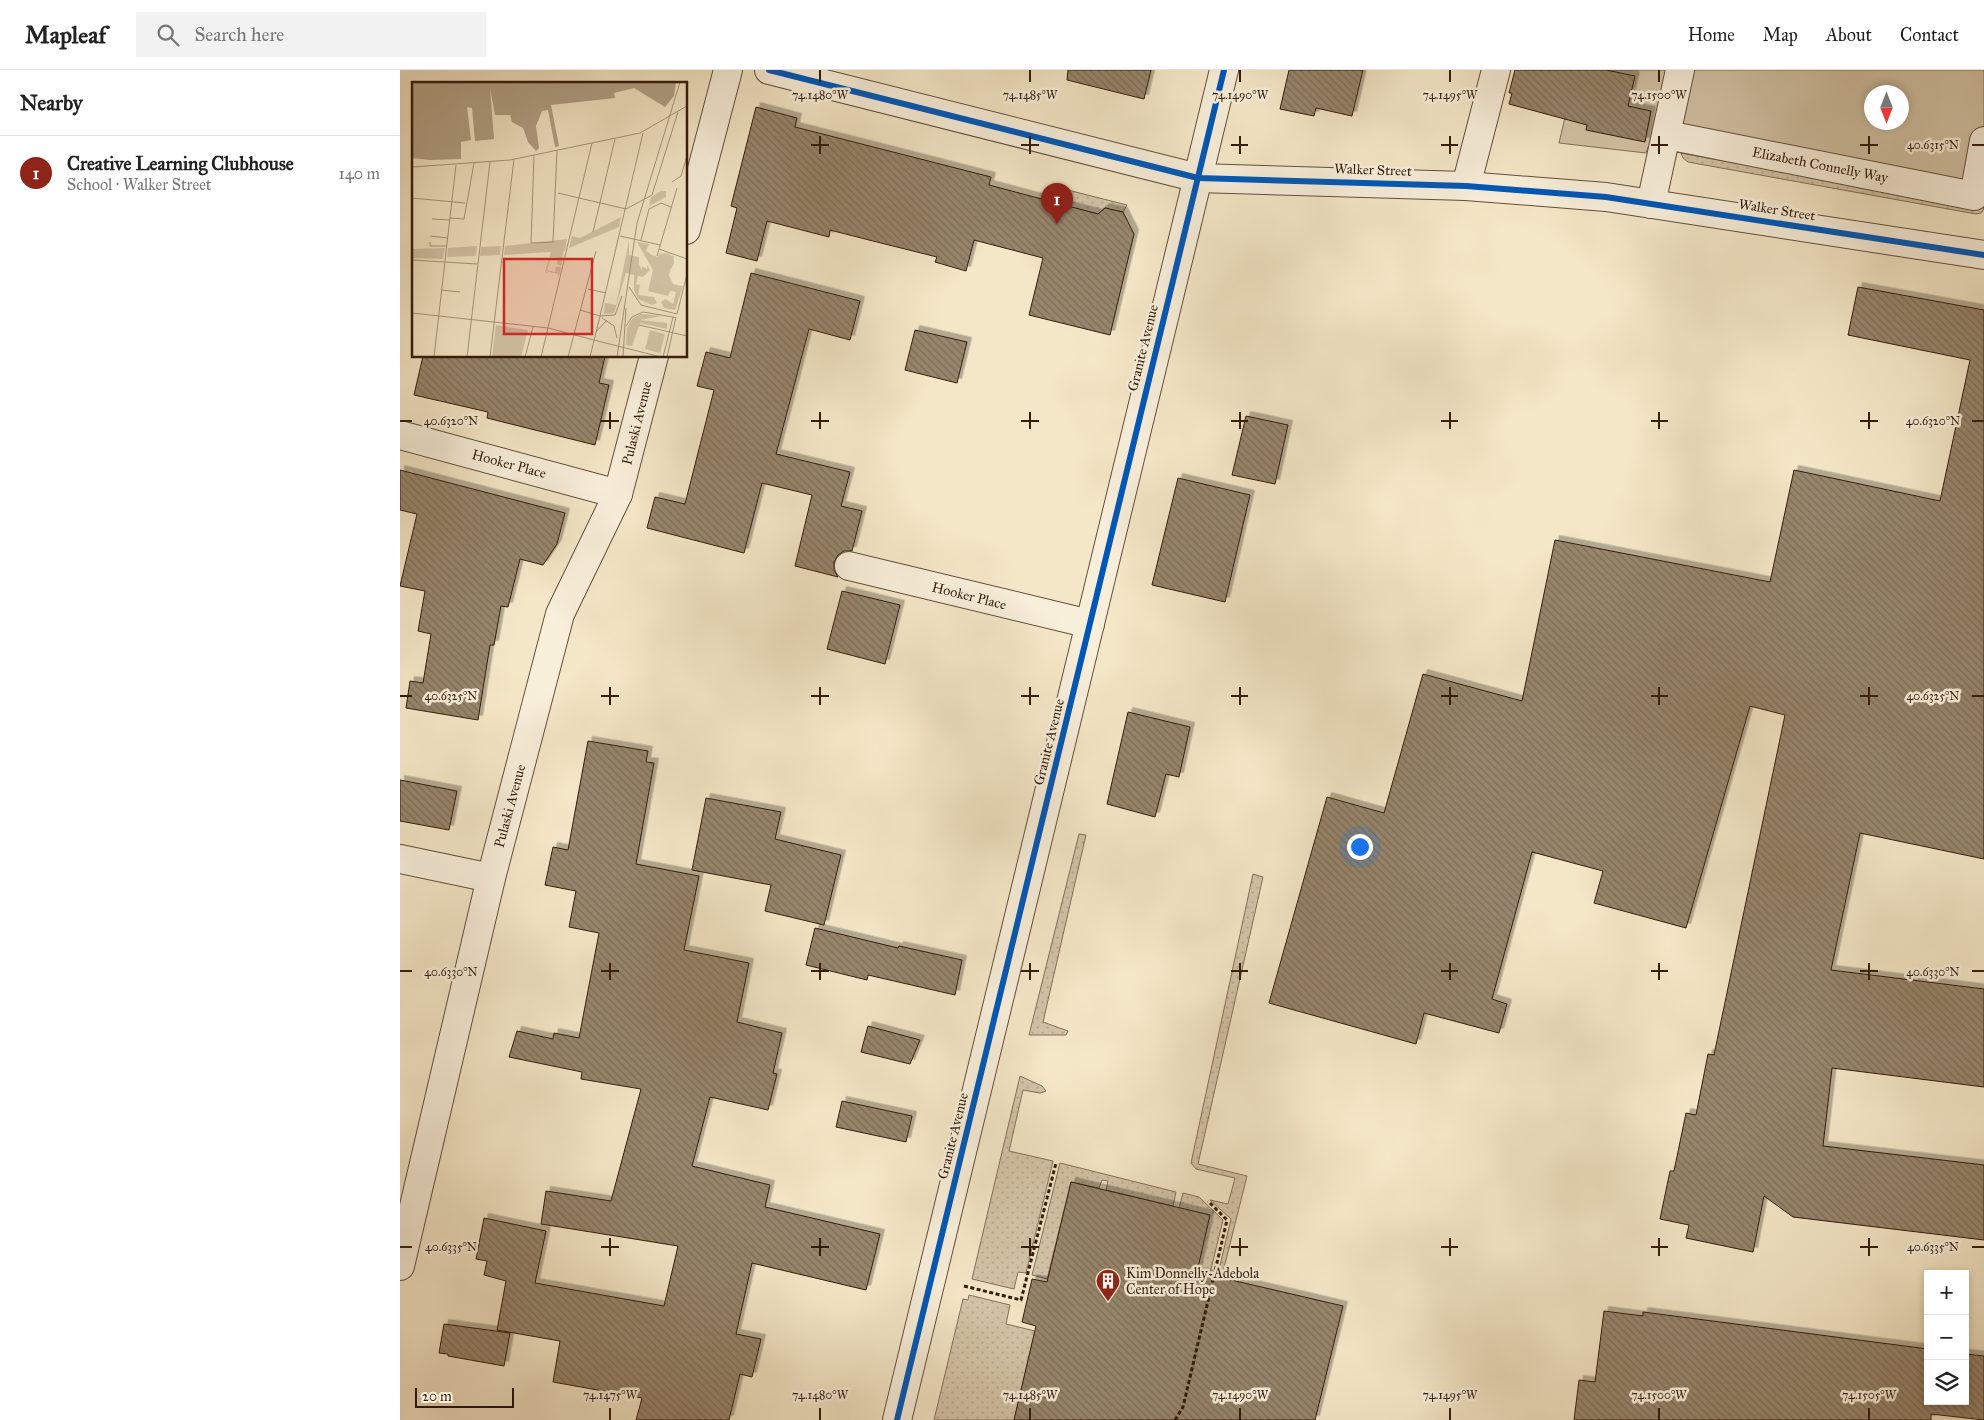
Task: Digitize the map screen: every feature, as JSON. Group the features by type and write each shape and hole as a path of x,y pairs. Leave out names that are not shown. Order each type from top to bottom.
{"street":[{"path":"688,222 728,70"},
{"name":"Walker Street","path":"769,70 1198,178 1466,186 1606,197 1984,254"},
{"name":"Granite Avenue","path":"897,1420 1224,70"},
{"path":"1466,186 1496,70"},
{"path":"1651,204 1680,70"},
{"name":"Elizabeth Connelly Way","path":"1667,135 1974,196 1984,141"},
{"name":"Pulaski Avenue","path":"400,1266 492,878 560,614 618,494 653,358"},
{"name":"Hooker Place","path":"400,435 618,494"},
{"name":"Hooker Place","path":"849,566 1090,624"},
{"path":"400,859 492,878"}],"path":[{"path":"964,1286 1022,1300 1056,1163"},
{"path":"1175,1420 1184,1407 1227,1220 1208,1200"}],"shaded area":[{"path":"1576,70 1984,70 1984,208 1648,147 1646,153 1559,143"},
{"path":"1681,153 1984,209 1981,213 1976,214 1688,162"},
{"path":"1060,188 1127,205 1123,212 1105,208 1098,214 1062,205 1057,196"},
{"path":"1079,834 1086,835 1043,1022 1068,1031 1066,1035 1029,1035"},
{"path":"1253,874 1263,877 1198,1164 1247,1176 1186,1420 1179,1420 1186,1409 1231,1219 1210,1200 1228,1204 1235,1178 1196,1169 1191,1163"},
{"path":"1020,1076 1042,1086 1046,1091 1040,1093 1023,1090 1009,1151 1053,1161 1026,1273 1018,1272 1014,1289 972,1279"},
{"path":"1060,1163 1176,1192 1173,1206 1106,1190 1108,1181 1102,1180 1099,1188 1071,1182 1047,1279 1032,1275"},
{"path":"1183,1193 1199,1197 1223,1220 1178,1405 1161,1420 1210,1215 1179,1208"},
{"path":"969,1295 1010,1305 1006,1324 1035,1331 1014,1420 934,1420 963,1299 968,1300"}],"building":[{"path":"1068,70 1151,70 1144,99 1067,80"},
{"path":"1289,70 1363,70 1352,116 1316,108 1314,116 1280,109"},
{"path":"1515,70 1606,70 1635,76 1628,106 1651,111 1645,142 1586,130 1587,125 1509,104 1512,93 1509,93"},
{"path":"756,107 797,118 795,127 991,177 989,185 1098,214 1105,208 1123,212 1134,234 1110,335 1029,315 1043,258 974,240 966,271 935,262 937,257 830,230 829,237 767,221 757,261 726,253 737,208 731,206"},
{"path":"751,273 860,301 850,340 809,329 776,454 850,472 841,506 862,511 852,551 844,551 838,555 834,562 834,570 838,577 795,566 812,495 762,483 744,553 647,528 655,497 685,504 714,390 697,386 706,352 730,358"},
{"path":"1858,287 1984,310 1984,859 1860,833 1831,970 1984,989 1984,1087 1832,1068 1823,1146 1984,1165 1984,1240 1793,1217 1764,1196 1753,1252 1686,1238 1689,1225 1660,1219 1670,1171 1674,1171 1686,1113 1696,1115 1708,1054 1714,1055 1785,715 1750,706 1686,928 1594,903 1603,871 1532,852 1492,999 1507,1004 1499,1033 1424,1013 1416,1044 1269,1003 1327,797 1384,813 1423,674 1522,701 1555,540 1770,582 1794,470 1940,501 1970,360 1848,335"},
{"path":"915,330 967,342 957,383 905,370"},
{"path":"423,358 605,358 599,383 609,385 595,445 487,418 488,412 414,395"},
{"path":"1246,416 1288,425 1275,484 1232,475"},
{"path":"400,470 565,513 557,544 543,565 520,559 508,607 501,606 494,645 490,645 478,720 406,708 410,681 423,683 431,634 418,631 425,591 400,586 417,514 400,510"},
{"path":"1178,478 1250,495 1225,602 1152,585"},
{"path":"842,591 900,605 885,664 827,649"},
{"path":"1128,712 1190,727 1179,777 1166,774 1155,817 1107,804"},
{"path":"588,741 648,751 646,762 654,763 636,864 699,876 684,950 749,963 737,1022 782,1033 773,1073 777,1074 768,1110 710,1097 692,1166 770,1185 765,1207 880,1234 866,1290 752,1263 736,1334 761,1339 752,1377 740,1374 729,1420 636,1420 642,1398 553,1382 560,1341 497,1330 506,1281 484,1275 487,1261 476,1259 484,1218 546,1231 535,1283 664,1306 678,1246 541,1224 546,1191 611,1201 641,1089 581,1079 582,1072 509,1057 517,1031 553,1039 554,1033 579,1038 599,933 569,927 576,891 545,885 553,847 568,850"},
{"path":"400,780 457,791 449,830 400,821"},
{"path":"706,798 781,812 775,839 841,855 824,925 765,911 771,885 692,870"},
{"path":"815,928 898,948 899,946 962,960 955,995 868,975 867,980 806,965"},
{"path":"868,1026 920,1040 910,1064 861,1052"},
{"path":"842,1101 912,1116 906,1142 836,1127"},
{"name":"Kim Donnelly-Adebola Center of Hope","path":"1071,1182 1210,1215 1197,1272 1343,1306 1315,1420 1014,1420 1036,1326 1022,1322 1032,1279 1047,1282"},
{"path":"1604,1311 1643,1316 1643,1312 1924,1348 1924,1405 1969,1405 1969,1354 1984,1356 1984,1420 1931,1414 1931,1420 1574,1420 1579,1380 1595,1382"},
{"path":"444,1324 510,1333 504,1366 439,1353"}],"cycle path":[{"path":"769,70 1198,178 1466,186 1606,197 1984,255"},
{"path":"897,1420 1224,70"}],"place":[{"name":"Creative Learning Clubhouse","path":"1057,224"},
{"name":"Kim Donnelly-Adebola Center of Hope","path":"1108,1302"}]}
